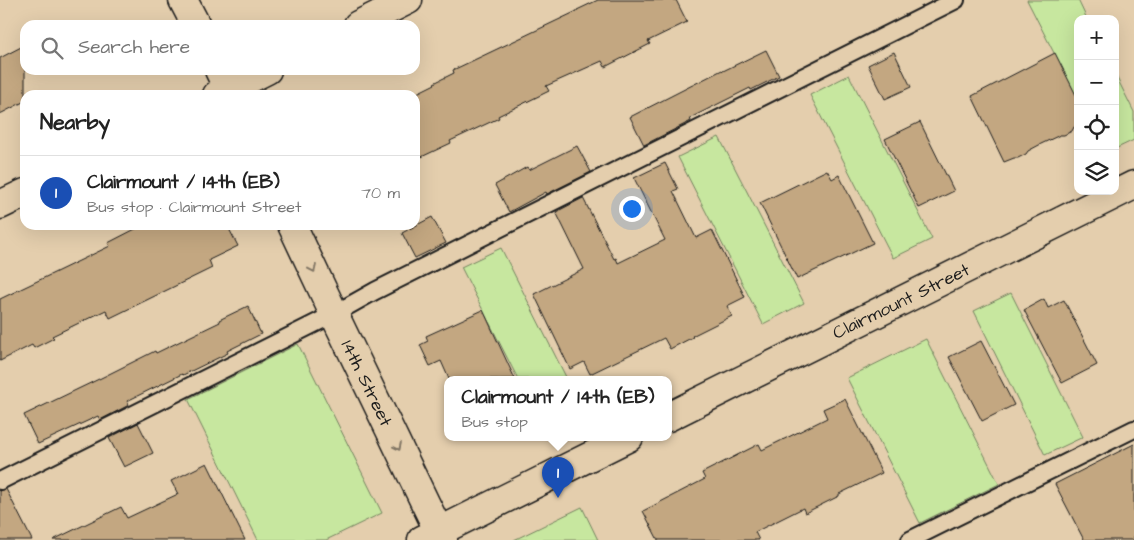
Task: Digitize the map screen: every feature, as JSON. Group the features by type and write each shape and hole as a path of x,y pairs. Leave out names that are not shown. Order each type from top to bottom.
{"street":[{"path":"183,0 193,20"},
{"path":"368,20 408,0"},
{"path":"224,87 254,75"},
{"name":"Clairmount Street","path":"672,415 1134,186"},
{"path":"0,205 20,195"},
{"name":"14th Street","path":"294,230 435,537"},
{"path":"435,537 621,441"}],"lane":[{"path":"0,481 956,0"},
{"path":"910,540 1134,430"}],"green space":[{"path":"1027,0 1078,0 1085,15 1074,15 1074,92"},
{"path":"849,75 932,239 893,258 810,95"},
{"path":"1119,82 1134,112 1134,140 1119,147"},
{"path":"719,137 804,303 763,324 678,157"},
{"path":"501,248 565,376 516,376 461,267"},
{"path":"1011,293 1083,437 1045,455 974,311"},
{"path":"926,339 999,484 920,523 847,378"},
{"path":"298,344 382,513 326,540 258,540 188,399"},
{"path":"582,507 598,540 514,540"}],"building":[{"path":"598,0 676,0 687,22 648,41 650,44 605,67 602,61 546,86 549,91 420,158 420,92 454,73 453,70"},
{"path":"20,48 20,75 25,75 25,90 20,90 20,104 0,114 0,58"},
{"path":"766,50 779,76 751,90 750,88 690,118 691,121 644,145 630,117 722,70"},
{"path":"894,52 911,87 885,99 868,65"},
{"path":"1055,53 1074,91 1074,127 1072,131 1041,144 1018,158 1004,162 972,96"},
{"path":"920,122 954,191 919,208 885,139"},
{"path":"577,146 591,172 547,194 546,192 509,212 495,185 527,167 529,170"},
{"path":"665,163 678,189 673,191 696,238 712,230 745,297 727,306 732,316 670,349 664,338 590,374 584,362 570,369 534,294 584,269 556,212 583,198 614,259 616,258 618,263 665,240 634,178"},
{"path":"827,170 832,179 839,175 873,243 797,279 760,203"},
{"path":"432,217 446,243 415,258 402,233 408,230 420,230 420,223"},
{"path":"133,230 230,230 238,246 209,260 212,268 110,318 106,310 52,336 54,338 34,348 32,345 0,361 0,299 110,246 108,243"},
{"path":"1044,299 1048,308 1064,300 1097,365 1062,383 1024,310"},
{"path":"248,306 261,334 227,351 228,353 127,401 129,405 100,420 98,416 38,444 24,415 155,351 156,353 220,322 219,320"},
{"path":"483,310 514,376 448,376 441,361 430,366 420,345 428,341 426,336"},
{"path":"981,341 1014,405 982,421 949,357"},
{"path":"845,399 882,473 805,513 803,508 755,532 759,540 658,540 643,511 705,479 702,473 759,444 762,450 827,418 823,409"},
{"path":"138,423 153,453 124,467 109,438"},
{"path":"1134,444 1134,540 1084,540 1055,484"},
{"path":"207,463 245,540 53,540 121,507 127,518 178,494 171,481"},
{"path":"6,489 32,540 0,540 0,491"}],"place":[{"name":"Clairmount / 14th (EB)","path":"558,498"}]}
